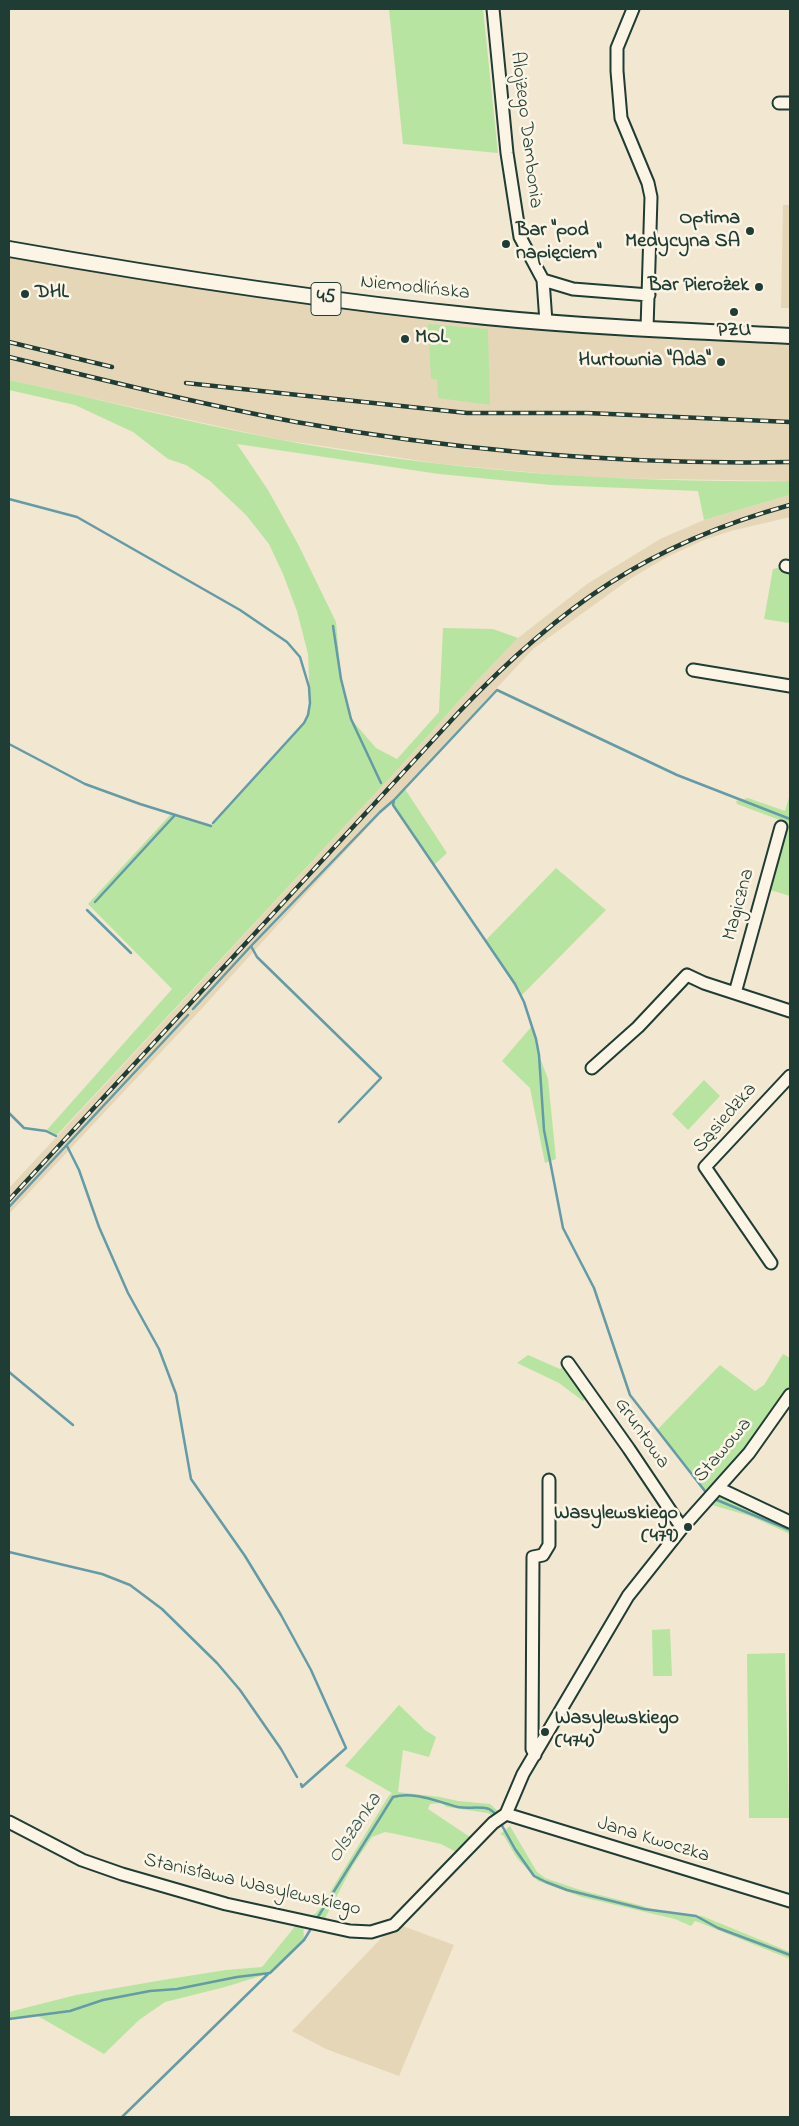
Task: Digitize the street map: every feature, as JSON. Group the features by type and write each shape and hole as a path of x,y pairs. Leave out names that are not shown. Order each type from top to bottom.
{"main road":[{"name":"Niemodlińska","path":"9,249 212,284 288,294 546,322 790,336"}],"street":[{"name":"Alojzego Dambonia","path":"493,9 507,154 520,236 543,280 546,322"},
{"path":"633,9 617,48 617,71 621,118 648,183 651,197 647,329"},
{"path":"543,280 573,289 648,295"},
{"path":"692,670 790,686"},
{"name":"Magiczna","path":"735,993 781,827"},
{"path":"592,1068 638,1027 687,975 735,993 790,1010"},
{"name":"Sąsiedzka","path":"771,1263 705,1167 790,1076"},
{"name":"Gruntowa","path":"568,1363 630,1449 682,1528"},
{"name":"Stawowa","path":"682,1528 749,1452 790,1395"},
{"path":"535,1755 532,1749 534,1557 543,1555 550,1545 549,1480"},
{"path":"718,1488 790,1522"},
{"name":"Stanisława Wasylewskiego","path":"9,1822 82,1860 122,1874 226,1904 350,1931 371,1932 394,1925 500,1817 523,1774 628,1596 682,1528"},
{"name":"Jana Kwoczka","path":"500,1817 790,1901"}],"shaded area":[{"path":"783,205 790,205 790,308 781,308"},
{"path":"9,249 288,295 790,336 790,481 593,478 441,464 276,439 9,380"},
{"path":"790,495 790,517 731,531 704,540 667,557 630,579 533,649 195,1016 9,1214 9,1188 518,638 587,584 660,539 704,520"},
{"path":"394,1925 400,1925 454,1945 399,2076 326,2049 292,2031"}],"green space":[{"path":"389,9 483,9 498,153 403,144"},
{"path":"428,324 488,329 490,405 438,398 437,379 431,379"},
{"path":"9,380 176,418 340,450 468,467 532,473 661,480 790,481 790,495 704,520 698,491 551,485 439,474 237,444 268,490 298,544 336,622 341,679 351,719 376,748 397,759 439,712 443,628 493,629 518,638 56,1136 46,1131 172,989 88,904 171,814 211,826 304,723 308,715 310,703 308,654 297,611 269,544 246,515 210,481 186,465 168,459 133,432 75,405 9,390"},
{"path":"790,567 789,623 764,619 773,569"},
{"path":"405,789 447,853 434,865 391,803"},
{"path":"790,794 790,896 767,889 785,822 737,804 736,801 748,798 785,811"},
{"path":"556,868 606,910 521,996 485,941"},
{"path":"532,1026 539,1055 548,1079 556,1159 545,1163 530,1088 502,1061"},
{"path":"704,1080 720,1096 688,1130 672,1114"},
{"path":"783,1354 790,1358 790,1395 718,1488 790,1524 790,1534 750,1516 712,1505 718,1489 705,1493 657,1430 720,1365 755,1391 764,1385"},
{"path":"528,1355 560,1369 569,1364 592,1396 583,1401 559,1383 517,1363"},
{"path":"670,1629 672,1676 653,1676 652,1630"},
{"path":"785,1653 789,1818 749,1818 747,1654"},
{"path":"399,1705 425,1730 436,1737 429,1757 403,1750 398,1792 490,1804 500,1813 494,1817 488,1813 447,1807 441,1803 430,1804 428,1809 476,1841 462,1855 441,1844 396,1834 385,1832 372,1837 353,1865 322,1924 303,1920 304,1940 270,1973 225,1987 165,2002 139,2020 104,2054 36,2015 9,2019 9,2012 76,1995 226,1970 262,1967 301,1919 315,1914 321,1907 392,1793 345,1766"},
{"path":"510,1826 537,1872 545,1878 580,1890 656,1911 702,1916 790,1952 790,1959 695,1921 691,1926 675,1919 582,1897 538,1881 517,1858 504,1836 500,1834"}],"waterway":[{"path":"9,499 77,517 240,610 287,642 300,657 309,687 310,703 308,715 304,723 213,823"},
{"path":"333,626 341,679 351,719 381,783"},
{"path":"708,1495 630,1395 594,1288 563,1228 544,1130 539,1055 524,1002 515,984 393,805 394,800 497,690 677,775 790,819"},
{"path":"9,744 85,784 140,804 211,826"},
{"path":"339,1122 381,1078 257,957 251,946 380,812 394,800"},
{"path":"95,902 175,815"},
{"path":"87,910 131,953"},
{"path":"193,1009 251,946"},
{"path":"9,1207 188,1015"},
{"path":"9,1113 24,1128 46,1131 56,1136"},
{"path":"67,1146 79,1170 99,1227 128,1293 159,1349 176,1394 191,1479 245,1556 281,1615 311,1670 346,1748 302,1787 301,1784"},
{"path":"9,1372 73,1425"},
{"path":"712,1498 790,1530"},
{"path":"9,1552 102,1574 130,1585 162,1609 217,1663 240,1690 281,1749 297,1777"},
{"name":"Olszanka","path":"316,1920 393,1797 418,1796 458,1807 485,1808 493,1811 497,1817"},
{"name":"Olszanka","path":"500,1822 515,1849 534,1876 546,1882 567,1890 644,1909 696,1916 718,1928 790,1955"},
{"name":"Olszanka","path":"9,2019 70,2011 103,2000 150,1991 177,1989 237,1977 270,1973 304,1940 312,1927"},
{"path":"122,2117 269,1973"}],"railway":[{"path":"9,342 112,367"},
{"path":"9,357 260,415 419,441 542,454 604,458 666,461 790,462"},
{"path":"186,383 467,413 587,413 790,422"},
{"path":"9,1200 459,712 533,641 570,611 609,584 649,560 692,539 739,521 790,505"}],"place":[{"name":"Optima Medycyna SA","path":"750,231"},
{"name":"Bar \"pod napięciem\"","path":"506,244"},
{"name":"Bar Pierożek","path":"759,287"},
{"name":"DHL","path":"25,294"},
{"name":"PZU","path":"734,312"},
{"name":"MOL","path":"405,339"},
{"name":"Hurtownia \"Ada\"","path":"721,362"},
{"name":"Wasylewskiego (479)","path":"688,1527"},
{"name":"Wasylewskiego (474)","path":"545,1732"}]}
